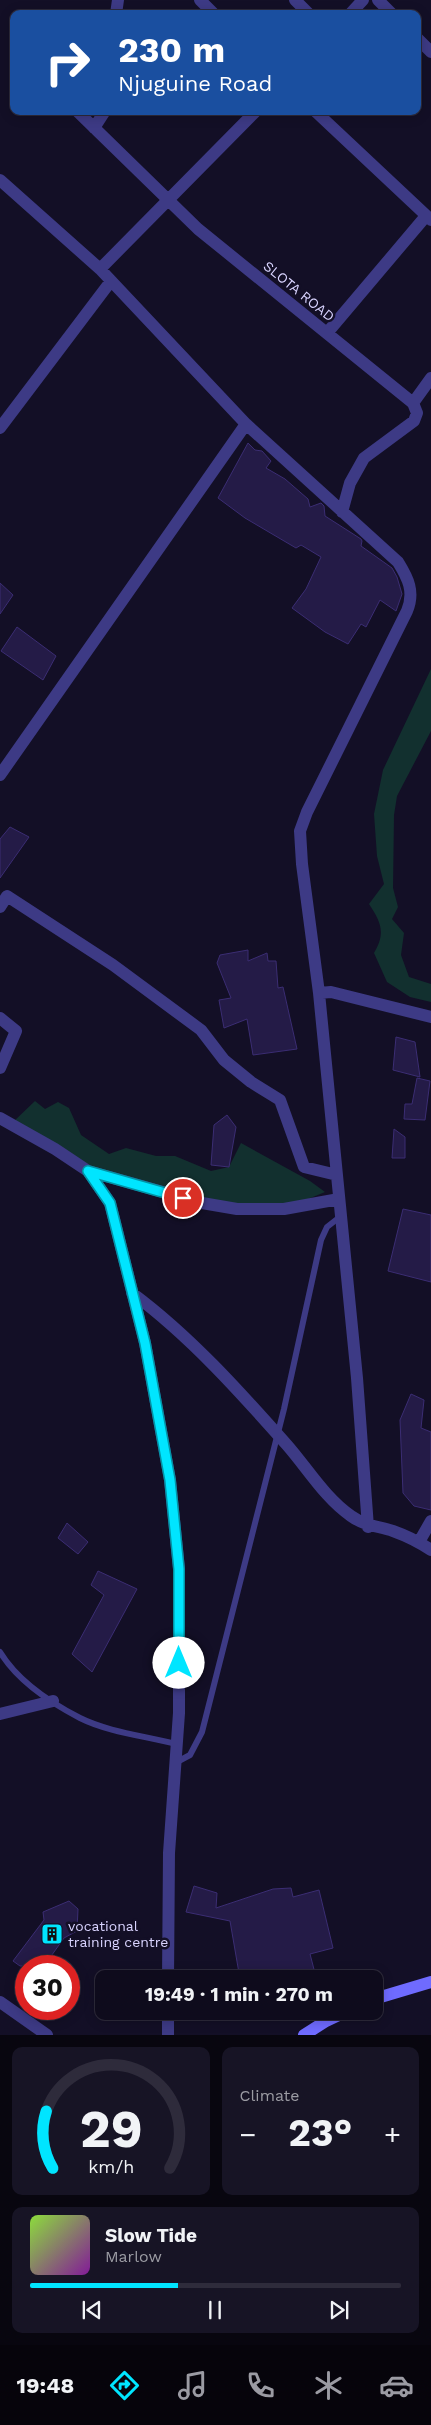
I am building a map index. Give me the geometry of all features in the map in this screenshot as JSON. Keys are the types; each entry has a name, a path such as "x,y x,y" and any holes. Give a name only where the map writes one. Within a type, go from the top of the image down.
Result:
{"main road":[{"path":"383,1996 431,1982"},
{"path":"304,2035 328,2020"}],"street":[{"path":"200,0 210,10"},
{"path":"295,0 305,10"},
{"path":"354,10 364,0"},
{"path":"378,0 388,10"},
{"path":"421,42 431,52"},
{"name":"SLOTA ROAD","path":"81,115 167,201 198,228 414,403"},
{"path":"94,128 102,115"},
{"path":"100,269 252,115"},
{"path":"319,115 428,218 327,333"},
{"path":"0,180 100,269 246,424 398,562 408,578 412,602 307,812 300,832 302,864 319,993 357,1378 368,1527"},
{"path":"0,428 111,281"},
{"path":"342,512 350,483 364,458 414,421 417,413 414,403 431,378"},
{"path":"0,775 246,424"},
{"path":"0,907 7,896 113,965 201,1030 224,1060 251,1082 280,1100 304,1167 337,1175"},
{"path":"319,993 331,992 431,1017"},
{"path":"0,1018 16,1031 0,1068"},
{"path":"0,1118 55,1149 88,1171 202,1203 237,1209 284,1209 339,1199"},
{"path":"88,1171 110,1203 145,1343 170,1480 179,1569 179,1713 169,1853 168,1970"},
{"path":"132,1293 184,1338 277,1434 334,1501 350,1516 368,1527 392,1531 419,1542 431,1550"},
{"path":"419,1542 431,1521"},
{"path":"0,1714 53,1701"},
{"path":"0,2002 48,2035"},
{"path":"168,2020 168,2035"}],"lane":[{"path":"175,1763 190,1754 202,1732 277,1434 321,1240 327,1227 341,1216"},
{"path":"0,1652 7,1663 20,1675 53,1701 80,1718 176,1744"}],"green space":[{"path":"431,669 431,731 397,796 394,815 393,888 398,907 392,919 404,933 401,955 409,977 431,984 431,1002 410,997 387,982 374,953 381,933 377,916 369,904 384,884 377,856 374,814 383,770"},
{"path":"35,1101 45,1109 58,1102 69,1108 81,1135 109,1154 126,1148 156,1156 175,1156 211,1171 229,1167 241,1143 310,1181 325,1192 284,1209 237,1209 88,1171 11,1124"}],"building":[{"path":"248,443 255,450 262,451 271,461 266,468 285,479 308,499 310,507 321,503 324,506 325,516 361,539 361,546 392,568 397,577 402,594 396,611 380,600 366,627 361,624 348,644 325,632 292,608 306,589 321,557 301,545 296,548 245,518 218,498"},
{"path":"0,583 13,595 0,614"},
{"path":"17,627 56,656 43,680 1,651"},
{"path":"10,827 29,837 0,878 0,839"},
{"path":"248,950 248,961 267,953 268,961 276,961 278,988 283,987 297,1049 253,1055 247,1019 224,1028 219,1000 231,998 217,963 220,955"},
{"path":"396,1037 415,1042 420,1077 393,1070"},
{"path":"417,1078 430,1081 425,1120 404,1119 405,1104 412,1104"},
{"path":"227,1115 236,1127 229,1167 211,1165 214,1125"},
{"path":"394,1129 405,1137 405,1158 392,1158"},
{"path":"403,1209 431,1215 431,1282 388,1271"},
{"path":"411,1394 424,1400 421,1428 431,1432 431,1510 414,1506 403,1493 400,1420"},
{"path":"67,1523 88,1542 78,1554 58,1538"},
{"path":"98,1571 137,1589 92,1672 72,1654 104,1595 91,1585"},
{"path":"194,1886 217,1893 216,1908 273,1889 291,1888 293,1897 319,1890 333,1948 310,1954 314,1970 238,1970 230,1921 186,1912"},
{"name":"vocational training centre","path":"69,1901 78,1909 77,1931 64,1938 52,1955 18,1955 44,1920 43,1912"}],"place":[{"name":"vocational training centre","path":"52,1934"}],"route":[{"path":"179,1663 179,1569 170,1480 145,1343 110,1203 88,1171 183,1198"}]}
